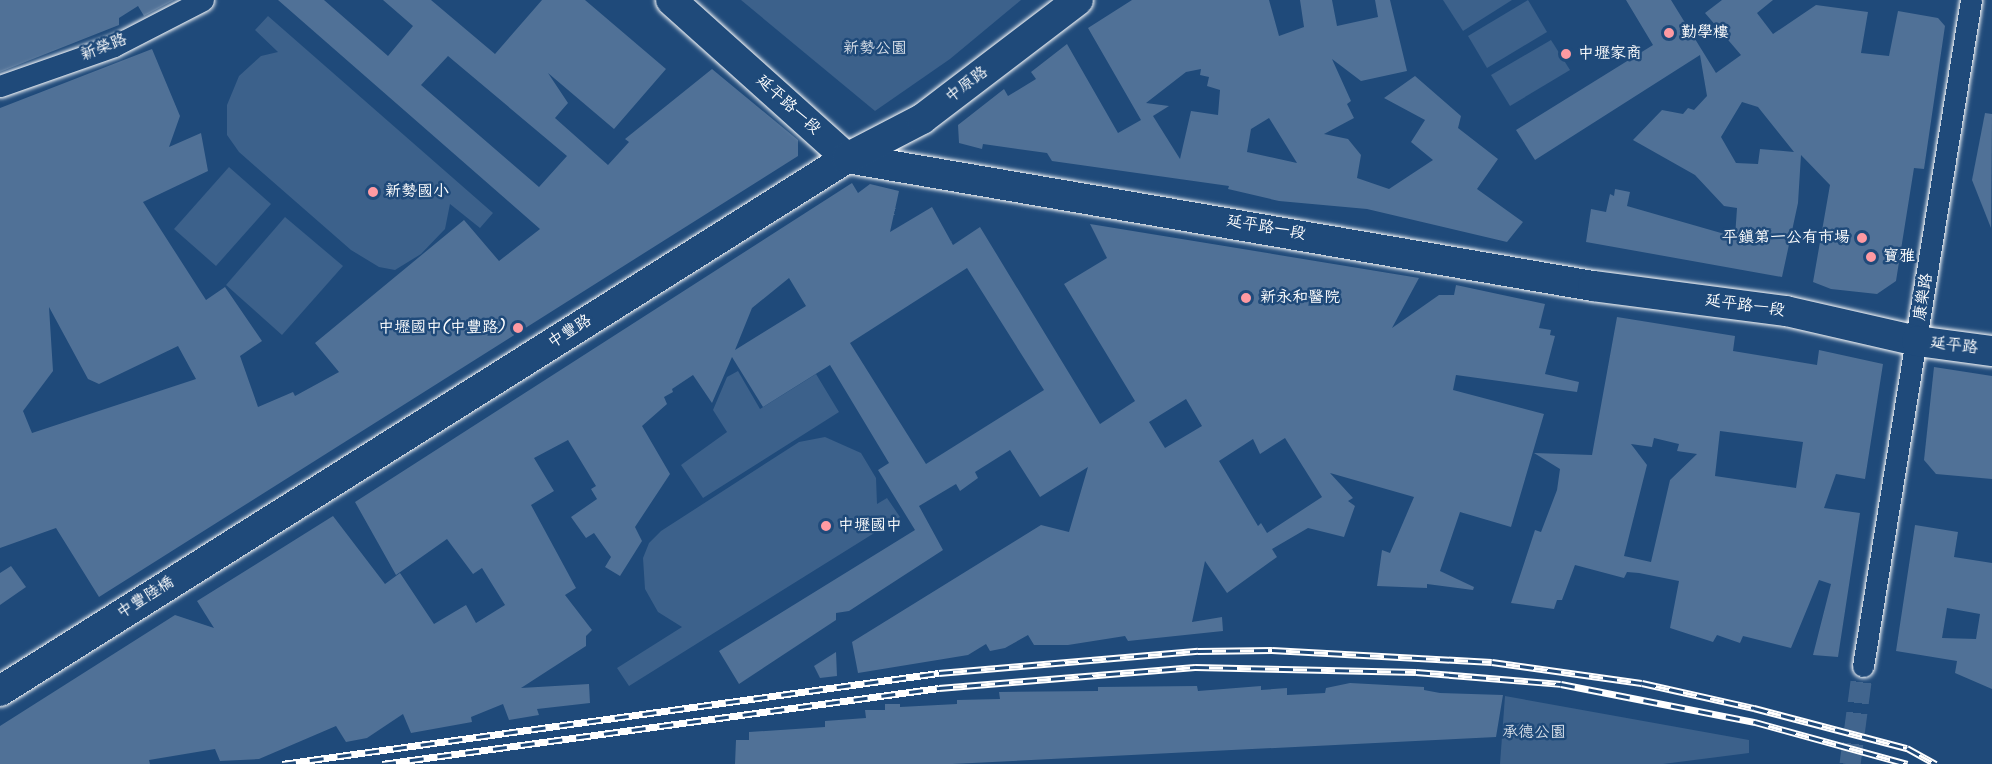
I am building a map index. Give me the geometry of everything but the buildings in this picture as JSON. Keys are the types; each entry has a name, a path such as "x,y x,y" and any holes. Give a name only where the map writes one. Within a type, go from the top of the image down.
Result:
{"main road":[{"name":"延平路一段","path":"671,0 848,158 1593,286 1786,311 1917,341"},
{"name":"中原路","path":"848,158 922,119 1078,0"},
{"name":"中豐路","path":"292,506 848,158"},
{"name":"延平路","path":"1917,341 1992,351"},
{"name":"中豐陸橋","path":"0,691 292,506"}],"street":[{"name":"新榮路","path":"0,86 114,46 203,0"},
{"name":"康樂路","path":"1863,666 1971,0"}],"green space":[{"name":"新勢公園","path":"741,0 1021,0 950,59 875,111"},
{"path":"1443,0 1512,0 1463,31"},
{"path":"1528,0 1547,32 1487,68 1468,36"},
{"path":"268,16 493,213 480,228 450,204 445,229 421,254 395,270 379,267 351,250 239,152 227,135 227,105 239,76 261,56 278,52 255,30"},
{"path":"1551,40 1570,70 1510,106 1491,75"},
{"path":"229,167 271,204 216,266 174,229"},
{"path":"285,217 343,266 282,335 226,285"},
{"path":"738,371 760,409 816,374 839,412 703,498 681,465 727,432 713,410 727,377"},
{"path":"825,437 861,453 876,478 877,504 887,498 900,517 629,686 617,668 682,627 658,612 645,589 643,558 649,543 661,531 799,442"},
{"name":"承德公園","path":"1505,696 1749,740 1749,753 1663,764 1500,764"}],"tunnel":[{"path":"1850,764 1863,666"}],"railway":[{"path":"282,764 939,673 1198,651 1272,650 1492,662 1642,683 1754,708 1907,748 1936,764"},
{"path":"382,764 939,688 1195,667 1416,672 1561,684 1755,722 1907,764"}],"place":[{"name":"勤學樓","path":"1669,33"},
{"name":"中壢家商","path":"1566,54"},
{"name":"新勢國小","path":"373,192"},
{"name":"平鎮第一公有市場","path":"1862,238"},
{"name":"寶雅","path":"1871,257"},
{"name":"新永和醫院","path":"1246,298"},
{"name":"中壢國中(中豐路)","path":"518,328"},
{"name":"中壢國中","path":"826,526"}]}
